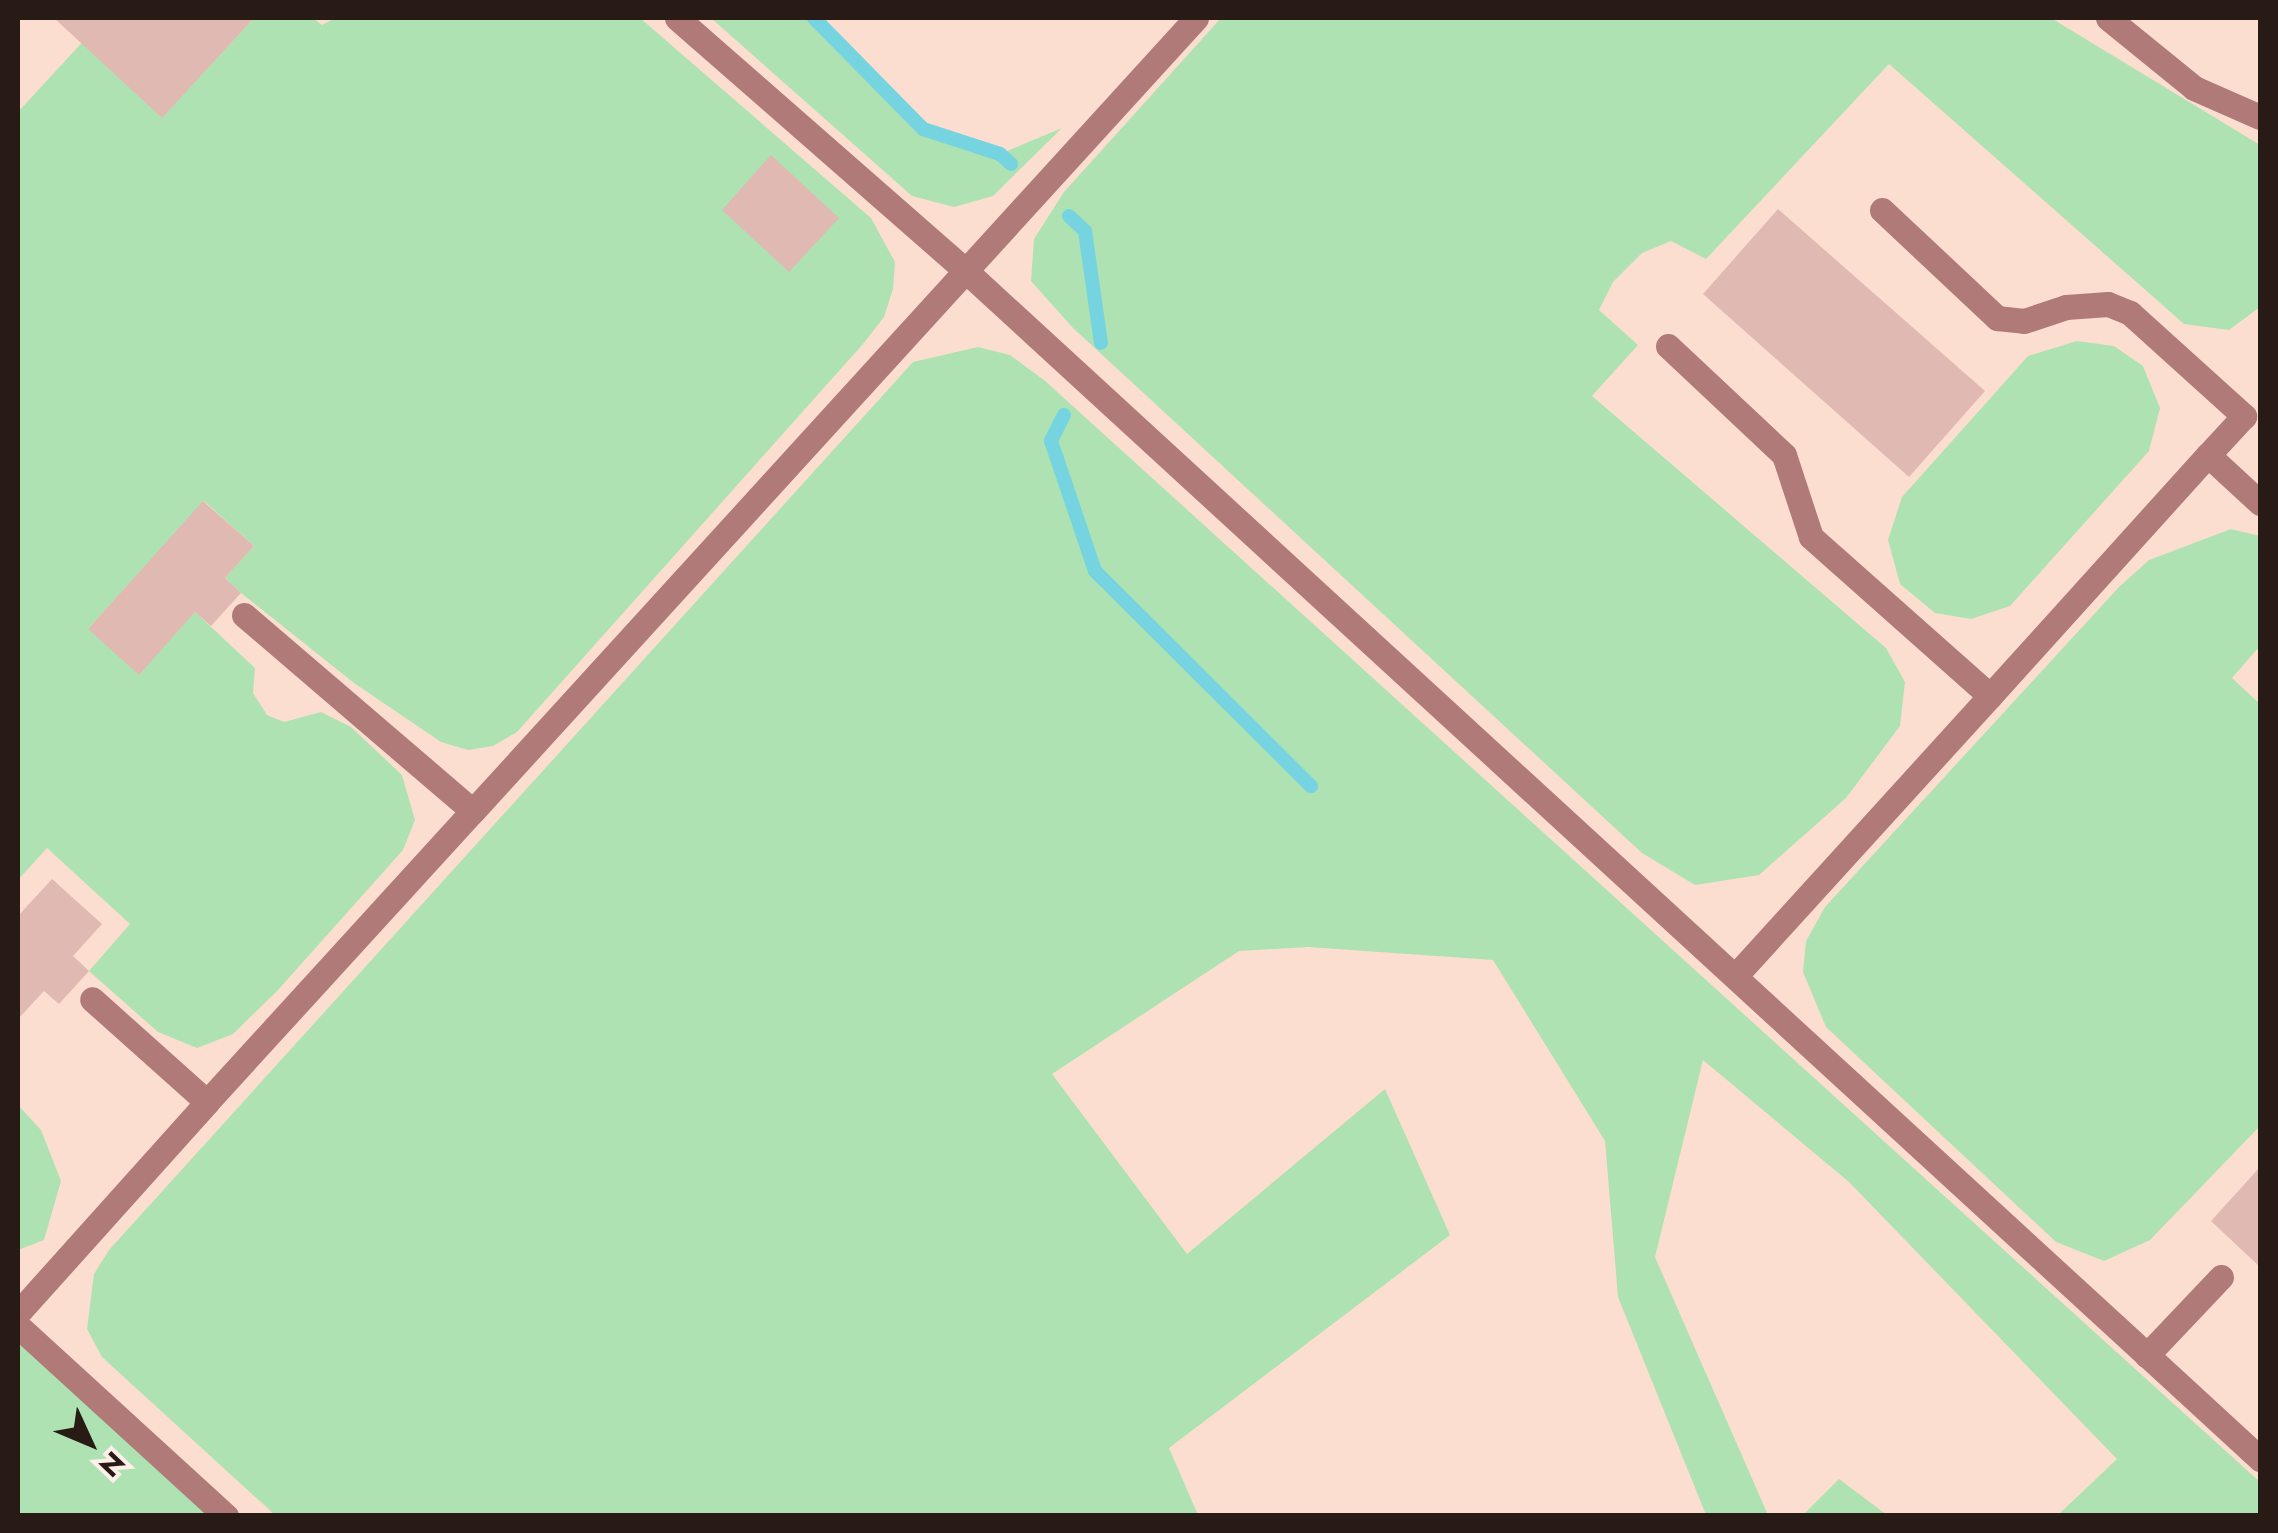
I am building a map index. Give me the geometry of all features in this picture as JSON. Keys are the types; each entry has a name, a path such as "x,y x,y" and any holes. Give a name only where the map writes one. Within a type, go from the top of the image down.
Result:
{"lane":[{"path":"677,18 967,272 1737,974 2260,1459"},
{"path":"18,1313 1196,18"},
{"path":"2108,18 2194,88 2260,117"},
{"path":"1737,974 2252,407 2130,312 2108,304 2066,307 2024,320 1997,318 1882,210"},
{"path":"1668,346 1784,455 1810,537 1990,696"},
{"path":"2208,456 2260,503"},
{"path":"244,615 473,811"},
{"path":"92,999 208,1102"},
{"path":"2147,1355 2221,1277"},
{"path":"18,1326 226,1516"}],"green space":[{"path":"254,18 313,18 322,25 335,18 640,18 871,218 895,262 893,289 884,317 863,344 517,732 493,746 468,750 441,742 354,683 241,593 225,578 254,546 204,501 88,629 195,612 255,668 253,693 267,715 284,722 321,712 351,727 402,775 415,820 403,850 278,990 233,1034 197,1048 158,1032 89,971 130,924 47,848 18,880 18,112 99,24 162,117"},
{"path":"711,18 814,18 923,129 1000,154 1062,128 993,196 954,207 912,196"},
{"path":"1221,18 2051,18 2260,145 2260,307 2229,330 2184,324 1889,64 1706,259 1671,241 1642,253 1613,282 1599,310 1638,345 1592,396 1886,648 1905,682 1900,726 1846,798 1759,875 1695,885 1642,853 1073,328 1031,281 1034,239 1064,192"},
{"path":"2077,341 2114,346 2143,366 2160,408 2149,451 2010,606 1971,619 1935,613 1900,584 1888,540 1902,497 2028,356"},
{"path":"978,347 1010,355 1044,380 2260,1482 2260,1515 2058,1515 2117,1459 1849,1182 1703,1060 1655,1257 1768,1515 1706,1515 1618,1297 1605,1141 1493,960 1308,947 1239,951 1052,1074 1187,1254 1385,1089 1450,1235 1169,1448 1198,1515 275,1515 102,1357 87,1329 94,1274 109,1250 913,362"},
{"path":"2231,529 2260,536 2260,646 2232,678 2260,704 2260,1126 2150,1240 2104,1261 2056,1242 1826,1027 1803,972 1806,941 1825,907 2119,587 2149,560"},
{"path":"18,1105 41,1130 61,1181 44,1240 18,1250"},
{"path":"18,1326 226,1515 18,1515"},
{"path":"1839,1479 1887,1515 1803,1515"}],"building":[{"path":"54,18 254,18 162,118"},
{"path":"771,155 839,218 789,272 722,210"},
{"path":"1778,209 1985,391 1909,477 1703,294"},
{"path":"203,501 254,546 225,578 241,593 211,626 195,612 139,675 88,629"},
{"path":"52,879 102,924 73,956 89,971 59,1004 44,991 18,1019 18,916"},
{"path":"2260,1167 2260,1267 2211,1221"}],"waterway":[{"path":"814,18 923,129 1000,154 1011,164"},
{"path":"1069,216 1085,231 1101,343"},
{"path":"1064,415 1051,441 1095,571 1311,786"}]}
